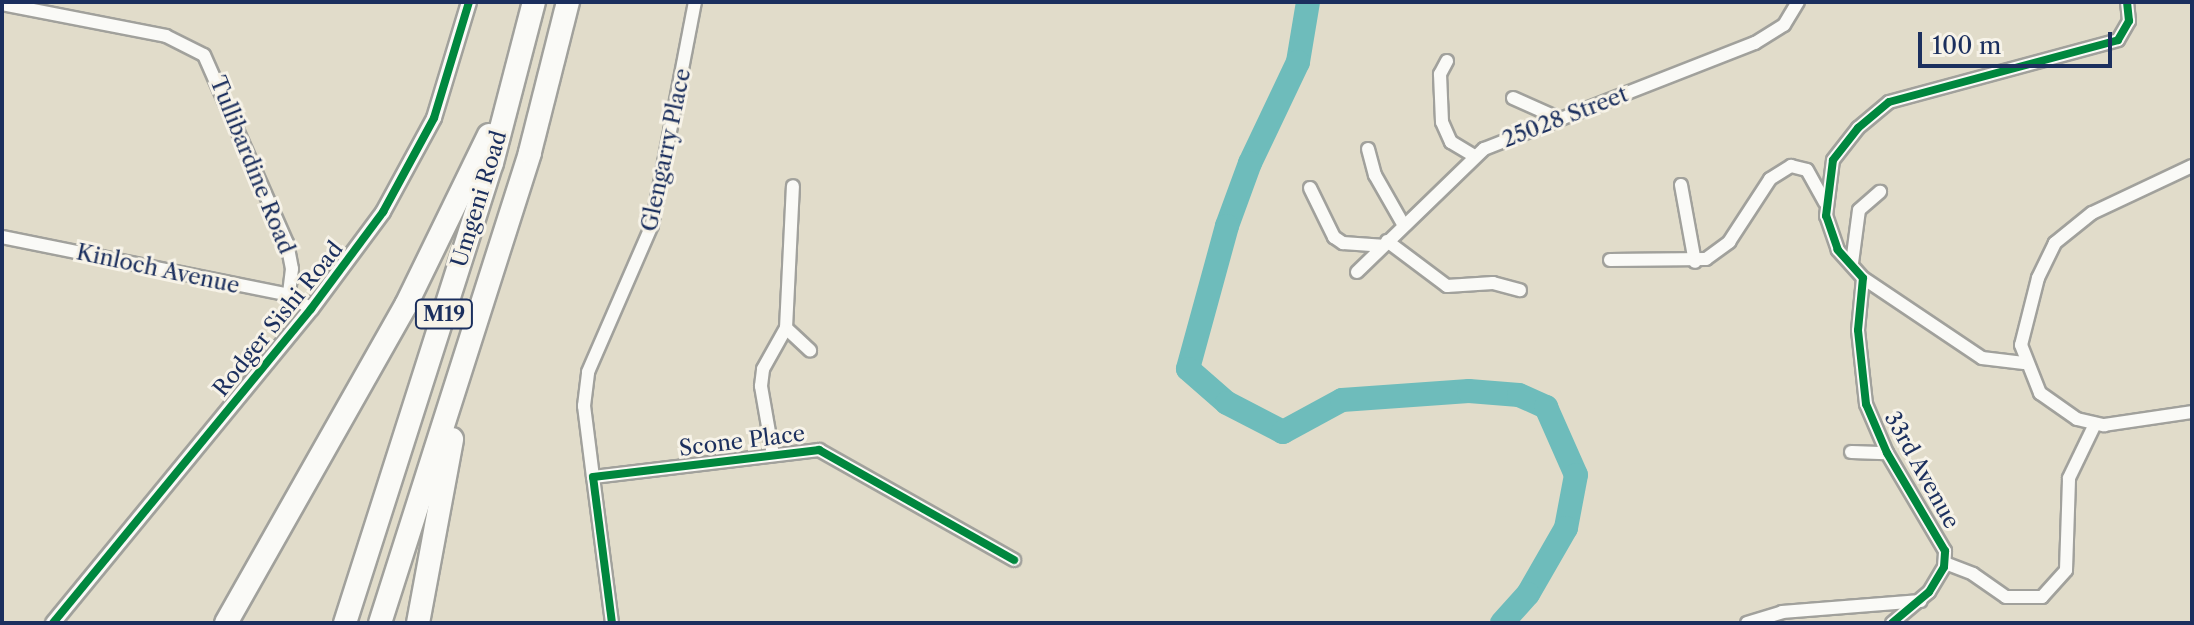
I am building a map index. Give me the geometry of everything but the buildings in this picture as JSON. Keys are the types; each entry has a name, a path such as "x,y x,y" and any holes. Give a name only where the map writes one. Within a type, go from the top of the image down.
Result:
{"highway":[{"name":"Umgeni Road","path":"345,623 516,78 534,2"},
{"name":"Umgeni Road","path":"380,623 502,240 568,2"},
{"path":"226,623 406,305 516,78"},
{"path":"418,623 456,418 502,240"}],"street":[{"name":"Rodger Sishi Road","path":"53,623 311,309 383,212 413,162 438,106 469,2"},
{"name":"Glengarry Place","path":"593,477 584,406 588,372 652,225 695,2"},
{"name":"25028 Street","path":"1357,272 1474,156 1755,43 1784,25 1798,2"},
{"path":"1825,202 1833,160 1858,128 1889,102 2118,40 2129,21 2127,2"},
{"name":"Tullibardine Road","path":"2,4 166,36 204,55 287,243 292,269 289,295"},
{"path":"1447,61 1440,74 1442,122 1451,142 1474,156"},
{"path":"1513,98 1560,119"},
{"path":"1368,149 1375,175 1403,224"},
{"path":"1610,260 1695,262 1721,250 1781,171 1791,166 1807,170 1825,202 1832,235 1863,278 1982,358 2024,363"},
{"path":"2192,166 2092,213 2055,243 2025,326 2024,363 2052,405 2095,424 2139,422 2192,412"},
{"path":"1681,185 1695,262"},
{"path":"773,455 762,375 786,328 793,186"},
{"path":"1310,188 1334,237 1343,243 1385,244 1447,286 1493,283 1520,290"},
{"path":"1852,263 1859,210 1880,192"},
{"name":"Kinloch Avenue","path":"2,237 289,295 311,309"},
{"name":"33rd Avenue","path":"1863,278 1858,305 1862,388 1887,453 1943,544 1945,563 1921,601 1892,623"},
{"path":"786,328 810,350"},
{"path":"1945,563 1973,574 2006,597 2042,597 2066,570 2069,478 2095,424"},
{"name":"Scone Place","path":"593,477 773,455 826,452 1014,560"},
{"path":"1851,452 1887,453"},
{"path":"593,477 612,623"},
{"path":"1747,623 1782,612 1921,601"}],"waterway":[{"path":"1308,2 1298,62 1250,163 1227,226 1188,369 1227,403 1283,432 1342,400 1469,391 1519,395 1546,407 1576,475 1566,528 1528,594 1502,623"}],"cycle path":[{"path":"53,623 311,309 383,212 434,118 469,2"},
{"path":"1892,623 1929,592 1944,567 1945,551 1887,453 1866,404 1858,330 1863,278 1838,250 1826,216 1833,160 1858,128 1889,102 2118,40 2129,21 2127,2"},
{"path":"612,623 593,477 819,450 1014,560"}]}
